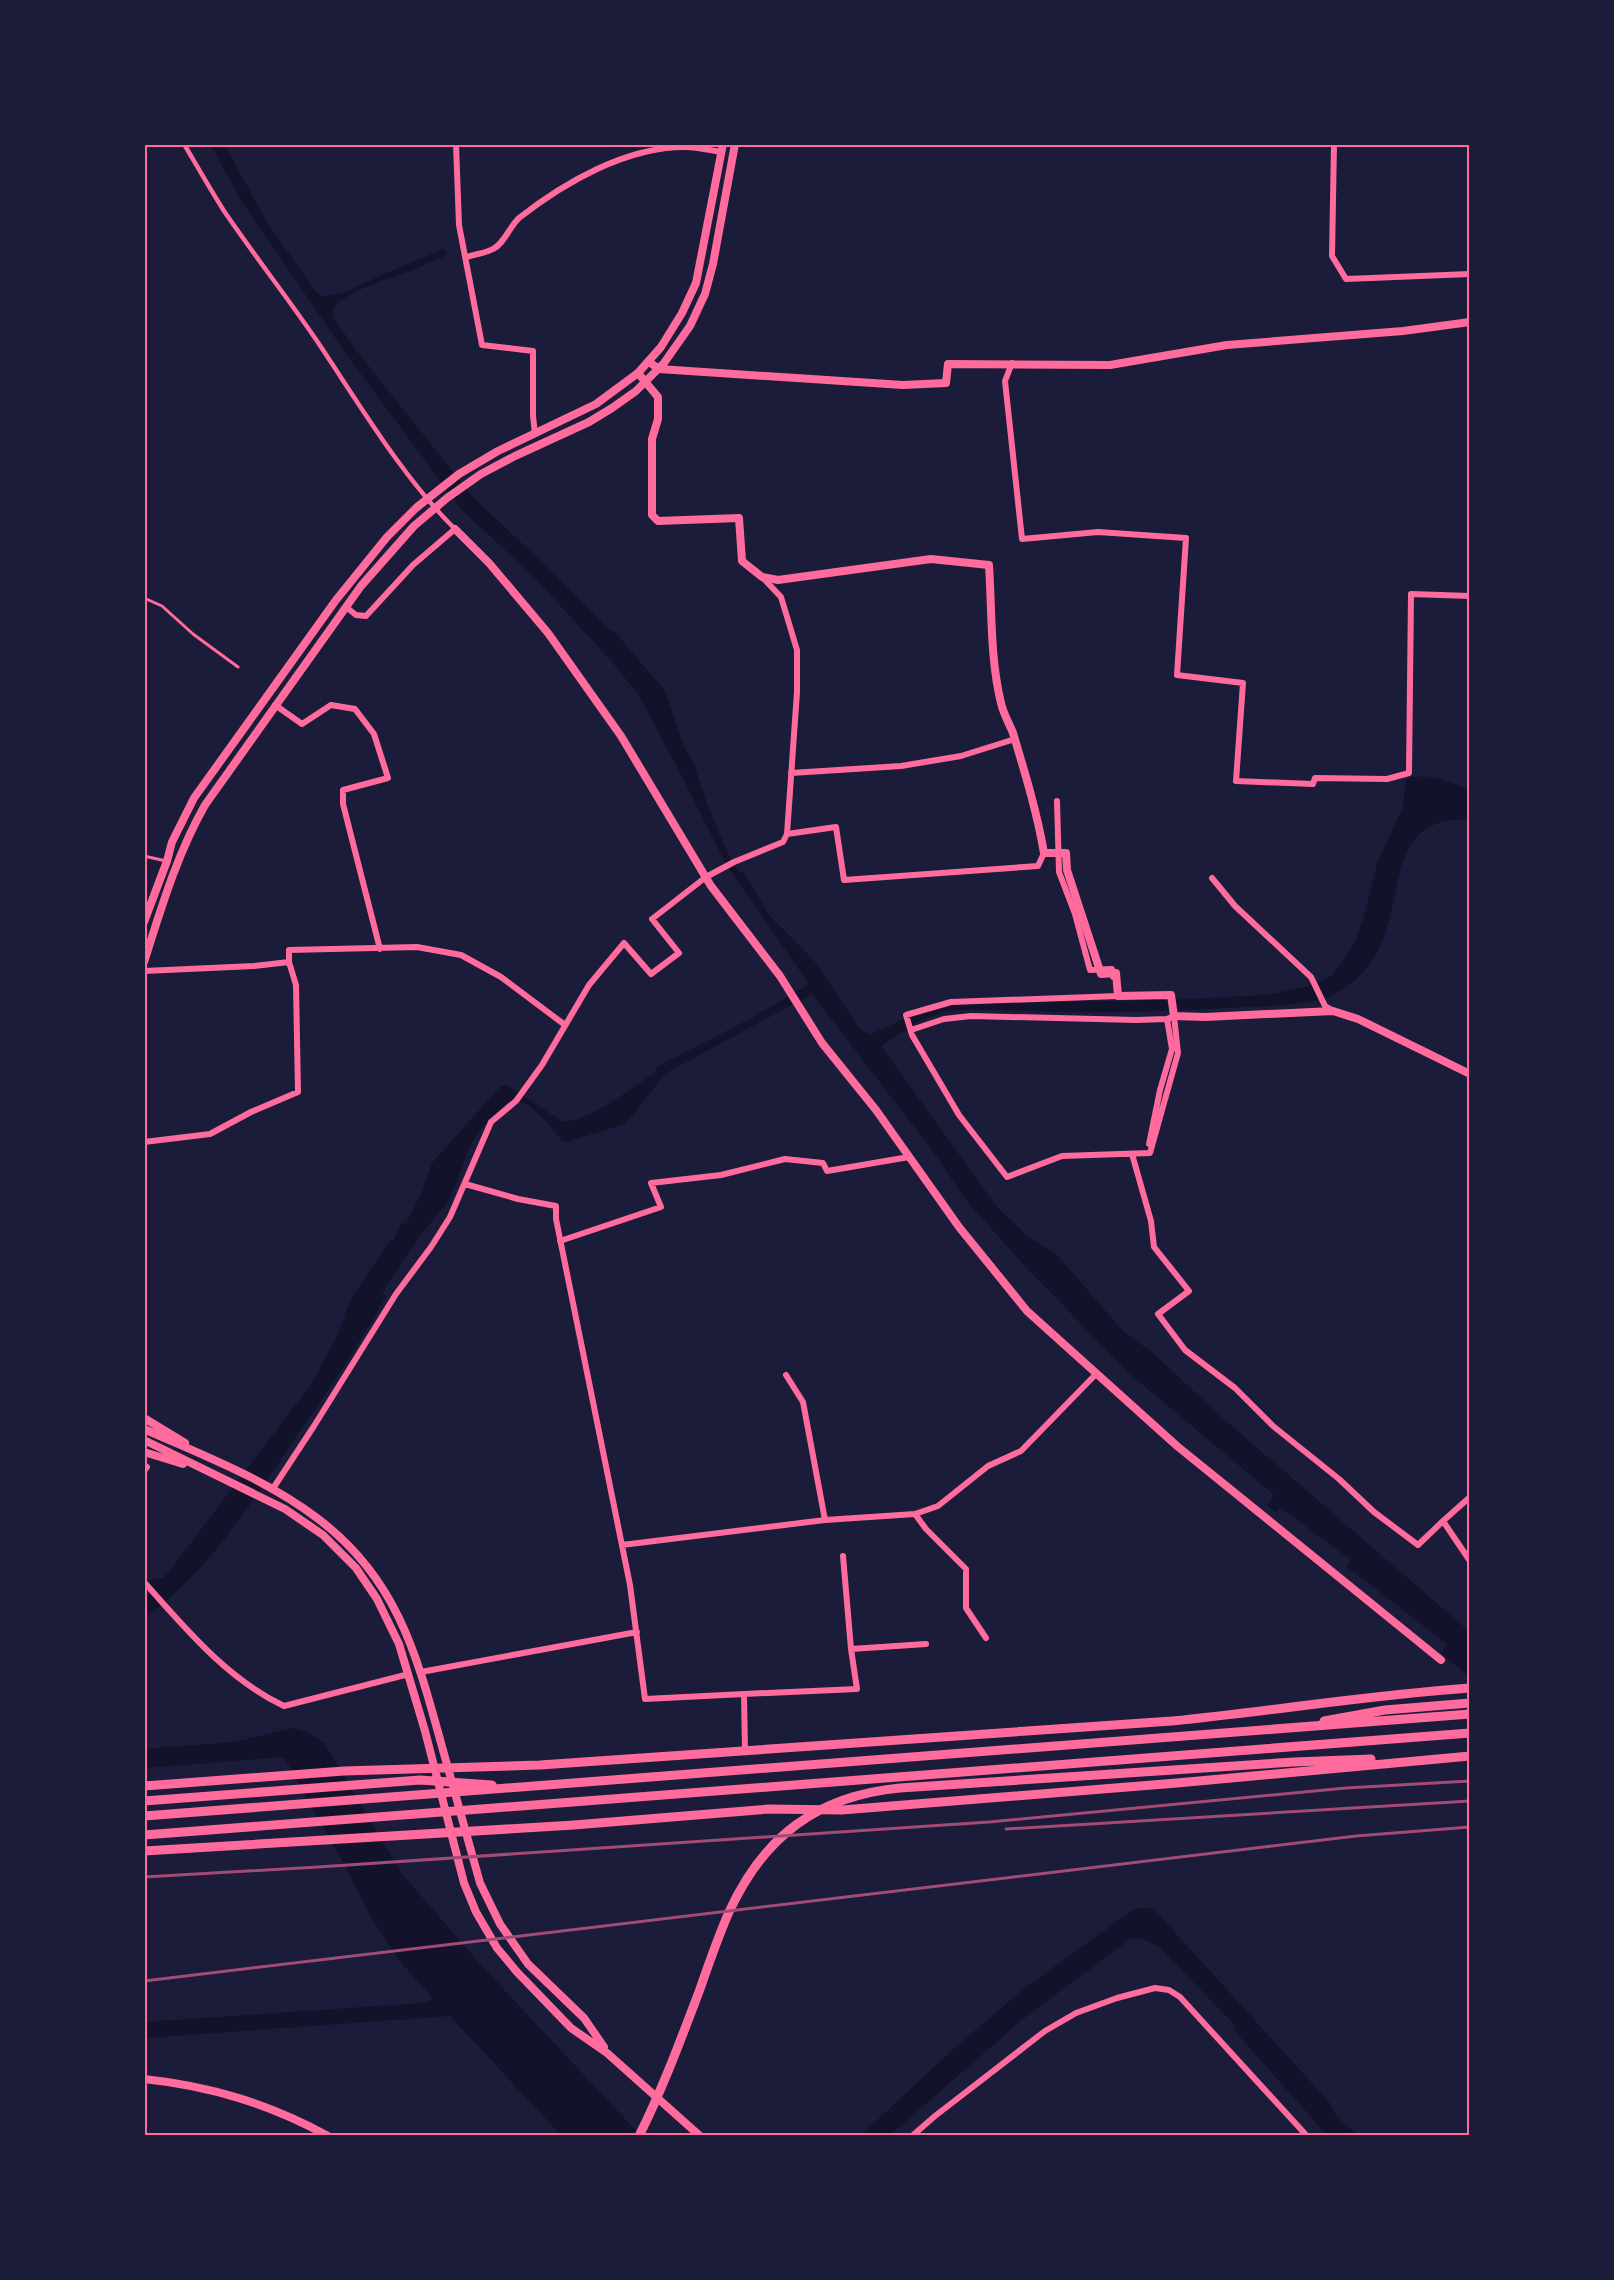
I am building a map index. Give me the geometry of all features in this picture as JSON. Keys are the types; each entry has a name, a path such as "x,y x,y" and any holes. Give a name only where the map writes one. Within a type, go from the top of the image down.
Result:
{"main road":[{"path":"144,962 177,864 189,834 205,805 376,568 414,526 447,498 482,474 515,456 594,420 622,401 659,369 682,338 705,294 713,264 735,144"},
{"path":"144,922 172,842 194,798 366,560 396,527 440,489 475,464 597,404 638,373 672,332 693,290 701,261 722,148"},
{"path":"144,1418 216,1462"},
{"path":"144,1429 269,1488 318,1518 367,1565 396,1609 421,1672 480,1883 491,1909 528,1964 584,2018 607,2053"},
{"path":"144,1440 285,1509 313,1527 356,1568 384,1611 399,1644 464,1883 476,1912 497,1948 571,2028 607,2053 700,2136"},
{"path":"144,1452 210,1472"},
{"path":"144,1786 282,1775 568,1763 1172,1721 1470,1688"},
{"path":"1271,1731 1385,1710 1470,1703"},
{"path":"144,1816 1470,1714"},
{"path":"144,1835 1470,1733"},
{"path":"1422,1737 1470,1739"},
{"path":"144,1851 291,1840 574,1825 769,1809 850,1809 1176,1783 1470,1756"},
{"path":"639,2136 665,2080 724,1923 736,1899 760,1862 777,1842 798,1822 816,1811 848,1797 878,1790 1294,1762 1443,1758"},
{"path":"144,1800 420,1780 525,1787"}],"street":[{"path":"184,144 223,209 369,417 441,515 489,562 548,633 621,736 706,877 791,993 822,1043 876,1110 959,1227 1027,1311 1177,1446 1441,1660"},
{"path":"456,144 459,225 467,256 482,345 533,351 535,434"},
{"path":"1334,144 1332,256 1346,279 1470,274"},
{"path":"467,256 495,249 517,220 559,191 603,166 650,151 687,147 722,148"},
{"path":"649,362 659,369 903,385 946,383 948,364 1110,365 1227,345 1403,331 1470,322"},
{"path":"1012,363 1005,381 1022,539 1098,532 1186,538 1177,675 1243,683 1236,781 1313,784 1315,777 1387,779 1409,773 1411,594 1470,596"},
{"path":"269,1488 314,1426 396,1294 438,1237 450,1217 491,1122 522,1093 542,1065 589,985 624,943 651,974 678,953 652,919 706,877 734,862 783,842 787,834 797,692 797,650 781,597 762,577 742,561 739,518 658,521 652,515 652,439 658,419 658,397 638,373"},
{"path":"346,607 356,615 366,616 413,565 455,529"},
{"path":"762,577 778,580 931,559 989,565 995,667 1001,705 1008,717 1029,785 1044,854 1038,866 844,880 836,827 787,834"},
{"path":"275,705 302,724 331,705 355,709 374,734 388,778 343,790 343,804 380,949"},
{"path":"791,773 911,764 961,756 1015,739"},
{"path":"1057,801 1059,872 1076,914 1090,970 1112,969 1116,994"},
{"path":"1044,854 1066,853 1067,870 1101,974 1116,973 1116,994"},
{"path":"1212,878 1235,906 1311,977 1324,1006 1358,1019 1470,1074"},
{"path":"144,1142 210,1134 251,1112 298,1092 296,985 289,962 289,950 417,947 461,955 501,977 565,1025"},
{"path":"144,971 222,968 289,962"},
{"path":"1149,1148 1152,1122 1172,1049 1172,1016 1173,998 1172,995 1116,994 951,1002 936,1005 906,1017 910,1029 959,1115 1007,1177 1062,1156 1150,1153 1178,1053 1172,1016"},
{"path":"910,1029 944,1019 970,1016 1205,1017 1333,1011"},
{"path":"1132,1154 1151,1221 1154,1247 1189,1290 1158,1314 1185,1350 1235,1388 1273,1426 1339,1479 1374,1512 1418,1545 1470,1497"},
{"path":"560,1241 661,1207 651,1183 722,1175 785,1159 823,1163 826,1171 909,1157"},
{"path":"465,1184 518,1199 556,1206 560,1241 622,1545 637,1632 645,1698 856,1689 843,1556"},
{"path":"622,1545 825,1520 915,1514 938,1506 988,1466 1021,1451 1096,1374"},
{"path":"786,1375 802,1402 825,1520"},
{"path":"144,1465 147,1467 144,1471"},
{"path":"915,1514 926,1529 966,1569 966,1608 986,1638"},
{"path":"1443,1521 1470,1561"},
{"path":"144,1582 217,1661 262,1696 284,1706 409,1674"},
{"path":"421,1672 637,1632"},
{"path":"851,1649 926,1644"},
{"path":"744,1694 745,1751"},
{"path":"912,2136 1061,2021 1091,2007 1155,1988 1169,1990 1185,2002 1307,2136"},
{"path":"144,2079 168,2081 246,2099 292,2116 328,2136"}],"lane":[{"path":"144,598 162,606 192,634 238,667"},
{"path":"144,856 177,864"}],"shaded area":[{"path":"210,144 224,144 268,224 316,292 322,297 346,292 444,249 447,255 350,295 333,308 333,317 355,349 473,497 608,629 615,632 665,691 684,747 693,761 706,801 728,854 738,871 744,873 769,915 816,963 860,1029 869,1035 915,1014 951,1004 1170,1000 1268,995 1309,986 1332,975 1355,942 1378,860 1402,810 1406,779 1431,777 1470,790 1470,819 1445,821 1427,828 1414,840 1400,872 1392,911 1379,949 1355,980 1330,996 1292,1004 1173,1011 946,1011 917,1022 881,1046 997,1207 1027,1236 1056,1254 1123,1331 1153,1353 1219,1415 1470,1632 1470,1677 1441,1653 1447,1644 1346,1566 1351,1560 1280,1507 1276,1512 1267,1506 1274,1495 1130,1374 1023,1264 966,1200 932,1150 812,994 666,1073 625,1124 566,1142 561,1140 548,1123 527,1104 514,1100 506,1103 471,1144 450,1199 419,1237 382,1293 386,1296 364,1335 257,1494 207,1560 188,1581 144,1619 144,1581 163,1578 168,1573 312,1383 337,1336 350,1301 390,1240 393,1241 402,1223 406,1224 422,1192 432,1163 500,1087 507,1085 560,1120 569,1121 581,1118 595,1112 657,1071 656,1067 752,1018 809,984 726,864 638,694 537,580 461,509 347,355 242,202"},
{"path":"292,1728 307,1732 325,1744 402,1874 481,1965 641,2136 562,2136 450,2016 144,2038 144,2022 424,2003 433,1998 403,1965 374,1922 284,1757 144,1768 144,1749 235,1742"},
{"path":"1139,1908 1152,1909 1159,1915 1329,2102 1336,2116 1358,2136 1328,2136 1233,2029 1236,2026 1161,1949 1147,1941 1130,1939 1023,2019 889,2136 860,2136 958,2045 1024,1989 1131,1911"}],"railway":[{"path":"144,1877 989,1822 1346,1788 1470,1781"},
{"path":"1006,1829 1470,1801"},
{"path":"144,1981 1356,1836 1470,1827"}]}
